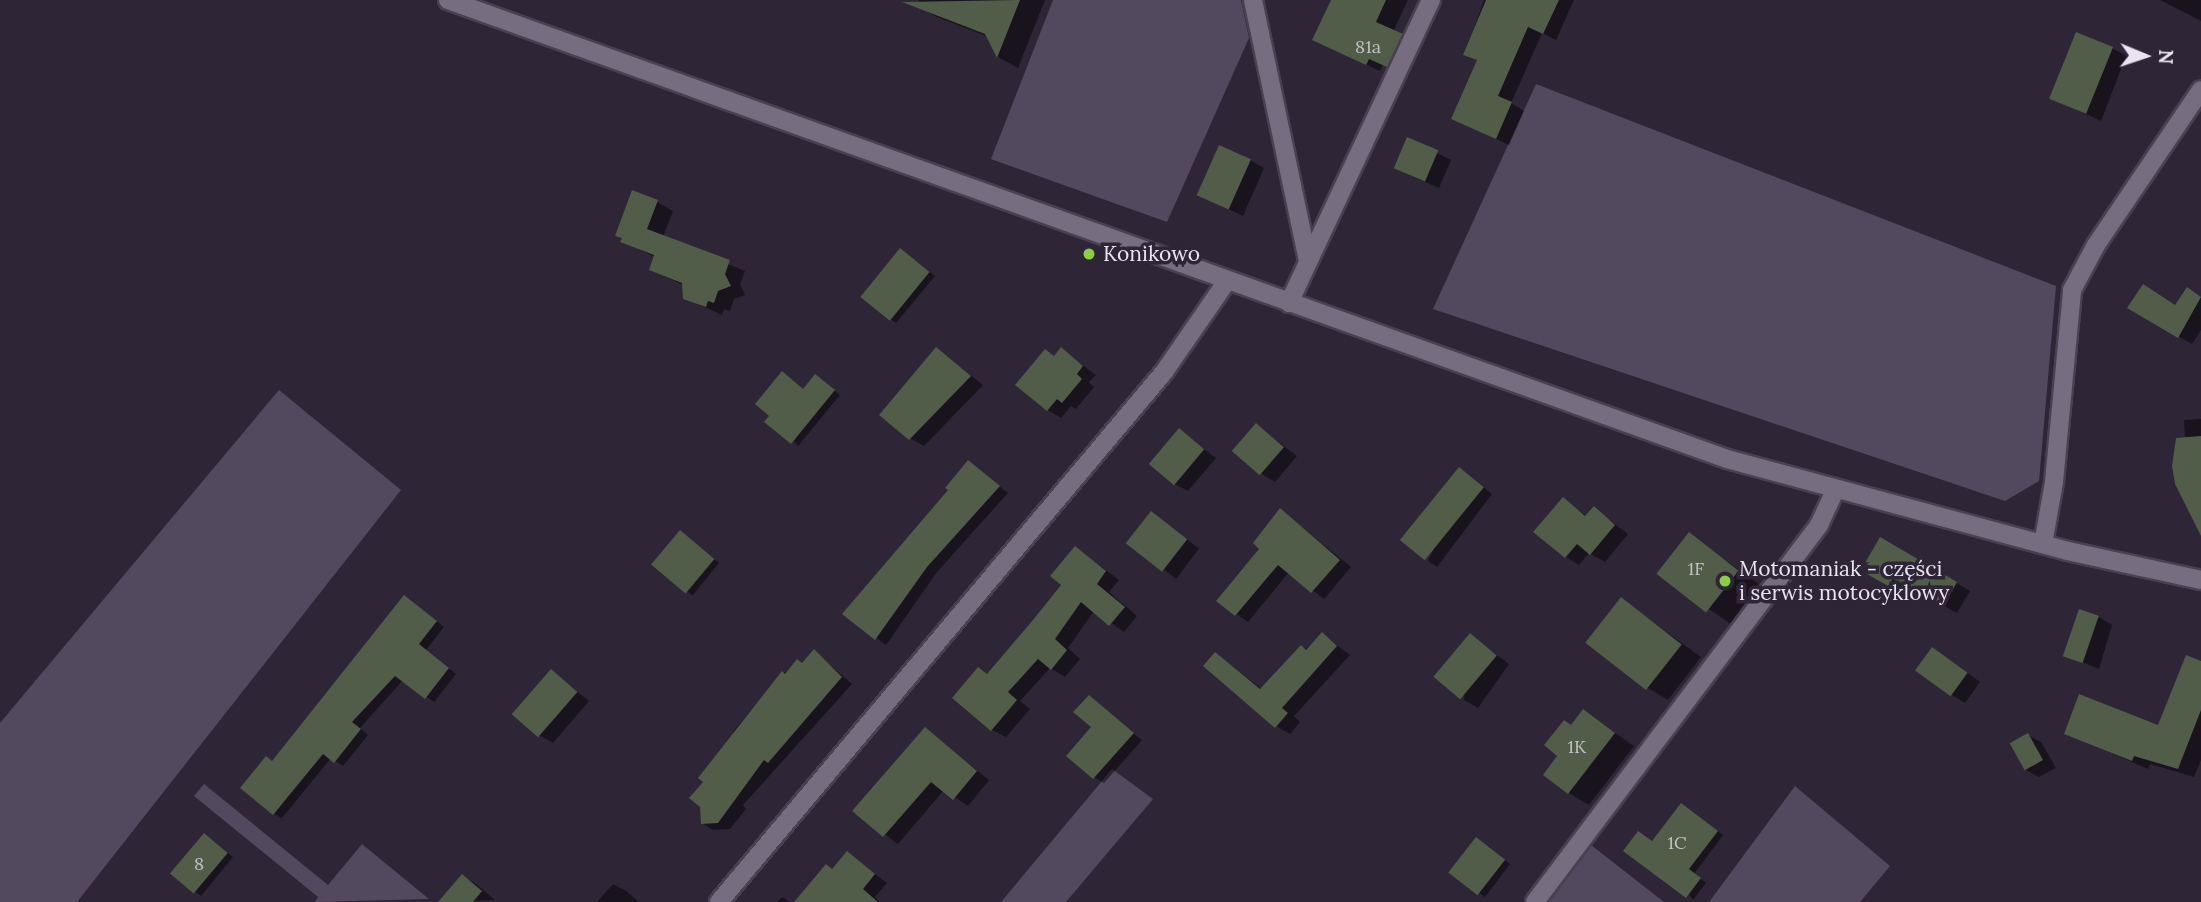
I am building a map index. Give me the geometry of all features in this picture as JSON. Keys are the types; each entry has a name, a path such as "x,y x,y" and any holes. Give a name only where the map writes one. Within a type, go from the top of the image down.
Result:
{"street":[{"path":"448,0 1679,443 1835,491 2043,544 2201,580"},
{"path":"1253,0 1308,261"},
{"path":"1289,303 1431,0"},
{"path":"2043,544 2054,482 2072,290 2096,245 2201,90"},
{"path":"719,902 1164,372 1227,281"},
{"path":"1535,902 1819,525 1835,491"}],"shaded area":[{"path":"1053,0 1241,0 1249,38 1167,222 991,159"},
{"path":"1536,84 2056,286 2039,481 2005,501 1433,309"},
{"path":"279,390 401,490 77,902 0,902 0,723"},
{"path":"1112,769 1153,799 1066,902 1001,902"},
{"path":"204,784 328,885 362,844 429,899 315,902 318,897 194,796"},
{"path":"1795,786 1890,866 1860,902 1709,902"},
{"path":"1591,845 1664,902 1546,902"}],"building":[{"path":"1020,0 997,58 985,34 902,2"},
{"path":"1331,0 1386,0 1376,22 1403,34 1387,67 1369,59 1366,65 1312,40"},
{"path":"1486,0 1559,0 1543,34 1528,27 1498,96 1512,102 1496,139 1451,119 1477,60 1463,55"},
{"path":"2076,32 2113,47 2086,114 2049,99"},
{"path":"1407,137 1438,150 1425,182 1394,168"},
{"path":"1219,145 1251,159 1229,209 1197,195"},
{"path":"632,190 658,200 647,229 730,260 725,274 731,286 718,291 714,303 708,301 706,307 683,299 682,283 649,270 654,255 620,242 622,238 615,236"},
{"path":"900,248 930,272 890,321 860,297"},
{"path":"2143,284 2175,305 2187,287 2201,297 2178,338 2127,308"},
{"path":"936,347 971,376 909,440 879,415"},
{"path":"1061,347 1083,366 1077,374 1082,379 1062,403 1057,399 1047,411 1015,385 1045,349 1054,356"},
{"path":"782,371 803,389 815,374 835,390 791,444 764,422 769,416 755,404"},
{"path":"1256,423 1284,447 1260,475 1232,451"},
{"path":"1179,428 1204,449 1174,485 1149,464"},
{"path":"2201,436 2201,536 2175,484 2172,466 2176,438"},
{"path":"968,460 1000,486 927,567 875,640 842,614 948,490 945,488"},
{"path":"1459,467 1484,487 1425,560 1400,540"},
{"path":"1563,497 1585,516 1594,506 1615,525 1590,555 1577,544 1565,558 1533,532"},
{"path":"1280,508 1340,560 1311,593 1278,565 1235,616 1216,601 1259,549 1253,543"},
{"path":"1151,511 1187,539 1162,572 1126,543"},
{"path":"680,530 714,559 686,593 651,564"},
{"path":"1689,532 1739,571 1706,613 1656,574"},
{"path":"1880,537 1957,582 1943,607 1893,579 1888,586 1867,574 1871,567 1865,563"},
{"path":"1075,546 1106,571 1097,584 1125,607 1109,626 1081,602 1055,639 1067,650 1051,670 1038,659 1008,692 1017,700 991,731 952,698 978,667 987,674 1033,620 1061,585 1050,576"},
{"path":"404,595 437,621 419,644 449,668 425,699 395,676 352,722 361,729 334,763 323,754 273,815 240,788 266,756 272,761"},
{"path":"1621,597 1682,644 1646,690 1585,643"},
{"path":"2079,609 2099,616 2083,663 2063,656"},
{"path":"1322,632 1337,646 1282,708 1288,713 1275,728 1203,666 1215,652 1260,689 1301,645 1306,650"},
{"path":"1470,633 1497,655 1460,699 1433,677"},
{"path":"1932,647 1968,673 1951,696 1915,670"},
{"path":"814,649 842,677 768,763 764,760 718,823 701,824 700,807 689,798 703,782 698,778 782,671 785,674 797,659 802,663"},
{"path":"2186,655 2201,661 2201,710 2178,769 2134,756 2132,761 2064,734 2079,694 2158,725"},
{"path":"551,669 577,692 538,737 512,714"},
{"path":"1089,695 1134,733 1093,779 1066,756 1091,727 1073,712"},
{"path":"1583,709 1615,733 1568,794 1543,775 1557,756 1544,745 1564,720 1571,725"},
{"path":"925,727 977,771 953,800 931,782 883,837 852,811"},
{"path":"2028,733 2043,760 2025,770 2010,743"},
{"path":"1681,803 1718,831 1689,869 1701,878 1686,898 1623,851 1638,831 1652,841"},
{"path":"204,833 228,853 194,894 170,874"},
{"path":"1476,837 1505,860 1477,895 1448,872"},
{"path":"847,851 875,874 863,889 878,902 794,902 826,864 832,869"},
{"path":"462,874 482,891 473,902 438,902"}],"place":[{"name":"Konikowo","path":"1089,254"},
{"name":"Motomaniak - części i serwis motocyklowy","path":"1725,581"}]}
